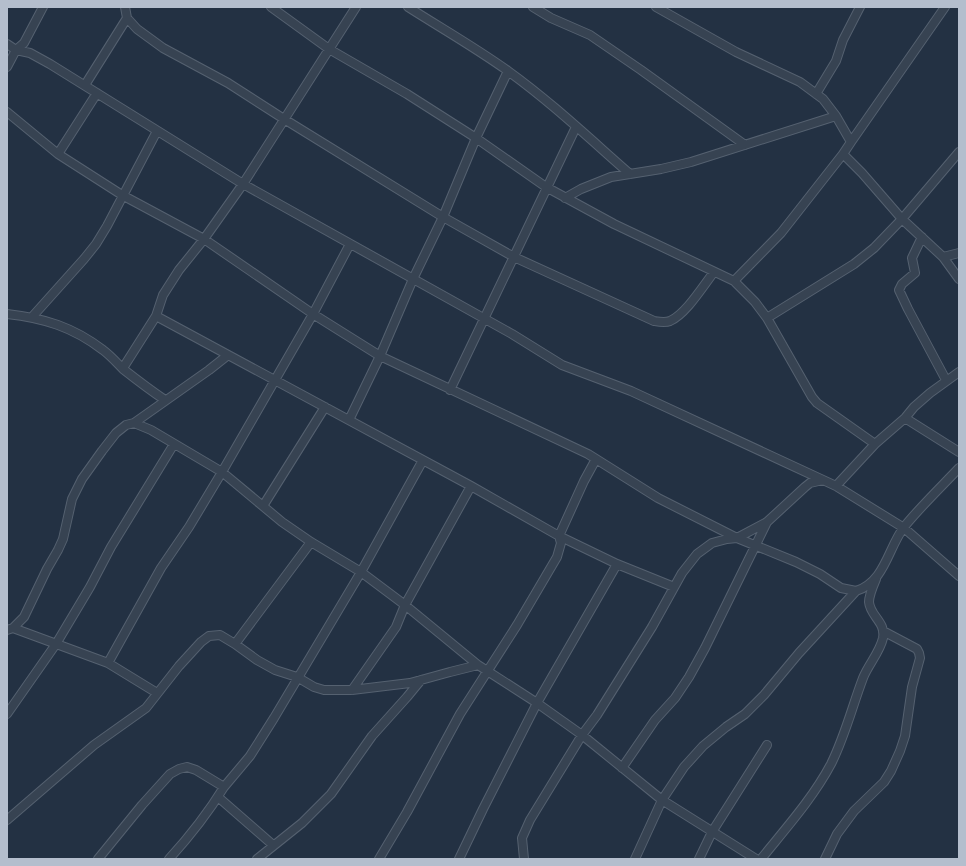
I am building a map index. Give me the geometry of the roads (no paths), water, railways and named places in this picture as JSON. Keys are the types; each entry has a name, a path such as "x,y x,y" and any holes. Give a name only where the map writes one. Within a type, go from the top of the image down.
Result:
{"street":[{"path":"7,67 16,50 24,43 43,7"},
{"path":"125,7 127,18 137,29 163,48 228,83 284,120 444,216 514,257 654,321 670,321 680,314 714,272"},
{"path":"271,7 328,49 406,94 476,138 546,187 614,224 734,282 755,302 767,318 812,397 817,403 875,444"},
{"path":"123,368 156,316 163,295 179,270 204,239 243,184 356,7"},
{"path":"408,7 451,33 508,71 543,97 630,174"},
{"path":"533,7 551,18 590,35 745,145"},
{"path":"656,7 736,52 800,82 823,99 836,116 851,142"},
{"path":"816,94 836,61 843,40 860,7"},
{"path":"734,282 781,233 843,154 945,7"},
{"path":"85,85 127,18"},
{"path":"7,44 16,50 37,56 243,184 512,334 562,365 630,391 836,486 904,528 959,576"},
{"path":"349,420 444,216 476,138 508,71"},
{"path":"58,154 97,93"},
{"path":"7,112 58,154 122,195 204,239 313,314 380,356 588,454 658,498 737,538 796,562 820,574 841,588 856,591 863,589 876,579"},
{"path":"565,198 596,182 691,162 836,116"},
{"path":"450,390 576,127"},
{"path":"32,317 96,244 107,226 157,130"},
{"path":"767,318 854,264 874,248 902,219 959,152"},
{"path":"843,154 902,219 943,256 959,279"},
{"path":"922,238 912,258 915,272 902,284 899,290 946,380"},
{"path":"108,663 161,568 189,527 222,472 313,314 350,244"},
{"path":"943,256 959,253"},
{"path":"7,314 32,317 63,326 85,338 104,351 146,387 165,400"},
{"path":"156,316 471,486 559,536 618,564 674,587"},
{"path":"10,629 24,617 47,569 58,550 63,539 72,498 82,479 116,433 209,370 228,355"},
{"path":"836,486 875,444 905,418 914,407 946,380 959,372"},
{"path":"263,506 325,407"},
{"path":"905,418 959,452"},
{"path":"134,422 151,430 222,472 282,522 311,542 361,572 405,605 478,665 537,703 582,735 662,800 756,859"},
{"path":"7,714 56,644 174,444"},
{"path":"379,859 407,812 460,714 488,672 557,557 561,543 559,536 596,459"},
{"path":"169,859 191,835 224,787 250,756 361,572 423,460"},
{"path":"762,859 810,797 831,764 850,721 864,676 883,639 882,624 872,611 869,600 876,579 904,528 959,468"},
{"path":"524,859 522,838 530,820 582,735 597,715 652,627 682,573 696,554 712,544 727,539 737,538 767,522 810,483 823,480"},
{"path":"352,690 396,626 405,605 471,486"},
{"path":"622,768 655,720 675,698 689,677 705,648 767,522"},
{"path":"235,644 311,542"},
{"path":"459,859 489,796 537,703 618,564"},
{"path":"635,859 662,800 684,767 703,746 726,726 745,714 764,696 799,653 856,591"},
{"path":"10,629 108,663 157,693"},
{"path":"824,859 837,834 854,811 884,782 891,771 905,736 912,687 920,658 919,653 917,649 883,631"},
{"path":"7,820 94,745 146,708 194,649 209,636 220,636 275,670 297,677 314,687 324,690 352,690 410,683 478,665"},
{"path":"257,859 302,823 331,794 372,736 421,680"},
{"path":"699,859 712,832 767,745"},
{"path":"98,859 142,805 170,774 178,769 187,767 196,770 224,787"},
{"path":"218,797 273,845"}]}
